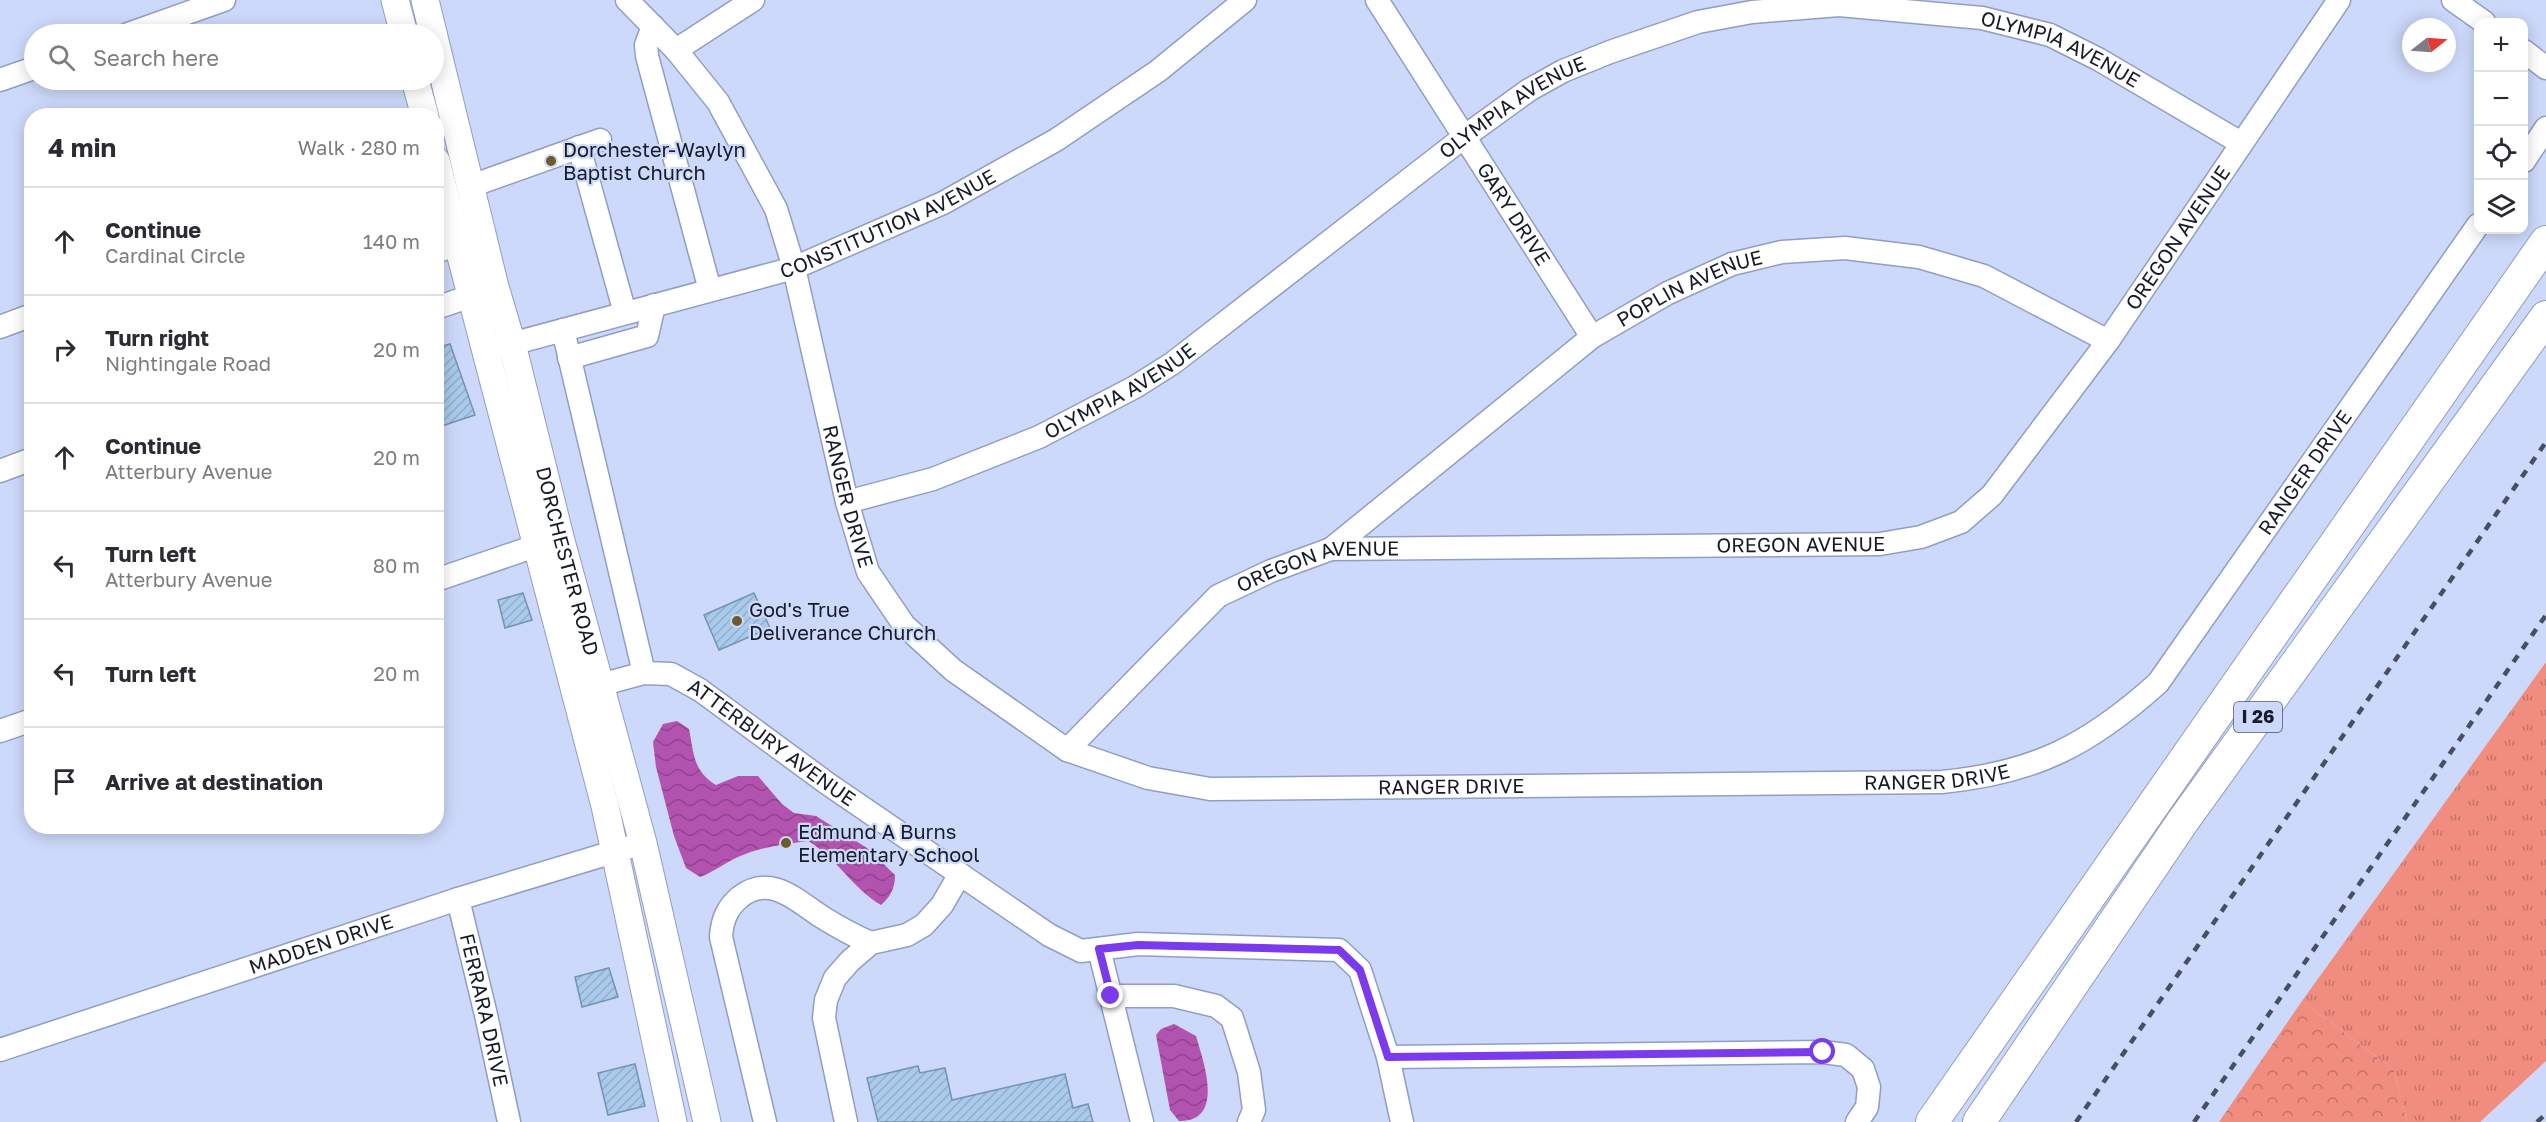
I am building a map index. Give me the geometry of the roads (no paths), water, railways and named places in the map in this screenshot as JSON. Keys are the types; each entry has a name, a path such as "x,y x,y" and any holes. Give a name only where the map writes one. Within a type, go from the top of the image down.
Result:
{"highway":[{"name":"I 26","path":"1932,1122 2546,242"},
{"name":"I 26","path":"1979,1122 2183,821 2546,317"}],"main road":[{"path":"395,0 401,24"},
{"name":"DORCHESTER ROAD","path":"425,0 431,24"},
{"name":"DORCHESTER ROAD","path":"444,79 471,186 483,291 486,350 549,541 588,688 644,843 707,1122"},
{"path":"418,90 423,108"},
{"name":"DORCHESTER ROAD","path":"444,182 483,291 512,344 549,541"},
{"name":"DORCHESTER ROAD","path":"588,688 615,852 673,1122"}],"street":[{"path":"156,24 224,0"},
{"name":"RANGER DRIVE","path":"627,0 676,50 718,102 776,210 794,268 847,502 868,572 904,625 953,670 1067,750 1148,778 1210,789 1942,782 1983,778 2011,771 2063,751 2104,727 2158,683 2474,231"},
{"path":"676,50 753,0"},
{"name":"CONSTITUTION AVENUE","path":"486,350 794,268 943,203 1056,140 1158,71 1245,0"},
{"name":"GARY DRIVE","path":"1377,0 1592,337"},
{"name":"OREGON AVENUE","path":"1067,750 1218,596 1271,571 1331,549 1880,544 1921,537 1961,522 1992,495 2108,341 2339,0"},
{"path":"2453,0 2478,18"},
{"name":"OLYMPIA AVENUE","path":"847,502 933,479 1018,446 1089,413 1136,387 1173,363 1464,137 1529,90 1563,71 1610,52 1698,22 1752,12 1839,5 1982,18 2050,35 2098,58 2241,143"},
{"path":"653,26 646,45 647,56 710,290"},
{"path":"2528,55 2546,68"},
{"path":"0,80 24,72"},
{"path":"2528,153 2546,128"},
{"path":"471,186 589,144 625,313"},
{"path":"444,156 461,149"},
{"name":"POPLIN AVENUE","path":"1331,549 1592,337 1668,293 1732,264 1782,252 1845,248 1919,257 1984,276 2108,341"},
{"path":"444,305 483,291"},
{"path":"570,358 647,336 654,305"},
{"path":"0,327 24,318"},
{"path":"563,330 644,673"},
{"path":"0,471 24,462"},
{"path":"444,577 549,541"},
{"name":"ATTERBURY AVENUE","path":"588,688 644,673 671,674 700,690 828,784 1049,935 1081,951 1138,945 1339,950 1360,970 1388,1057 1402,1122"},
{"path":"0,731 24,723"},
{"name":"MADDEN DRIVE","path":"0,1050 458,899 644,843"},
{"path":"846,1122 824,1018 826,1000 835,978 850,960 871,943 907,935 924,925 942,905 960,874"},
{"path":"765,1122 721,937 722,920 733,903 753,889 766,887 780,889 850,934 871,943"},
{"name":"FERRARA DRIVE","path":"458,899 486,1015 508,1122"},
{"path":"1099,949 1142,1122"},
{"path":"1111,996 1174,996 1216,1006 1232,1018 1248,1072 1254,1110 1249,1122"},
{"path":"1388,1057 1823,1052 1846,1055 1863,1069 1869,1087 1867,1107 1857,1122"}],"water":[{"path":"677,721 689,729 696,761 708,780 716,785 738,776 758,776 782,804 794,813 816,816 867,848 895,875 892,892 881,905 853,882 828,856 808,841 772,846 746,854 700,877 686,868 674,836 656,767 653,742 663,724"},
{"path":"1174,1024 1196,1036 1208,1088 1207,1101 1202,1112 1194,1119 1179,1121 1170,1110 1156,1035 1161,1029"}],"railway":[{"path":"2076,1122 2546,442"},
{"path":"2194,1122 2546,615"},
{"path":"2537,1122 2546,1114"}],"place":[{"name":"Dorchester-Waylyn Baptist Church","path":"551,161"},
{"name":"God's True Deliverance Church","path":"737,621"},
{"name":"Edmund A Burns Elementary School","path":"786,843"}]}
